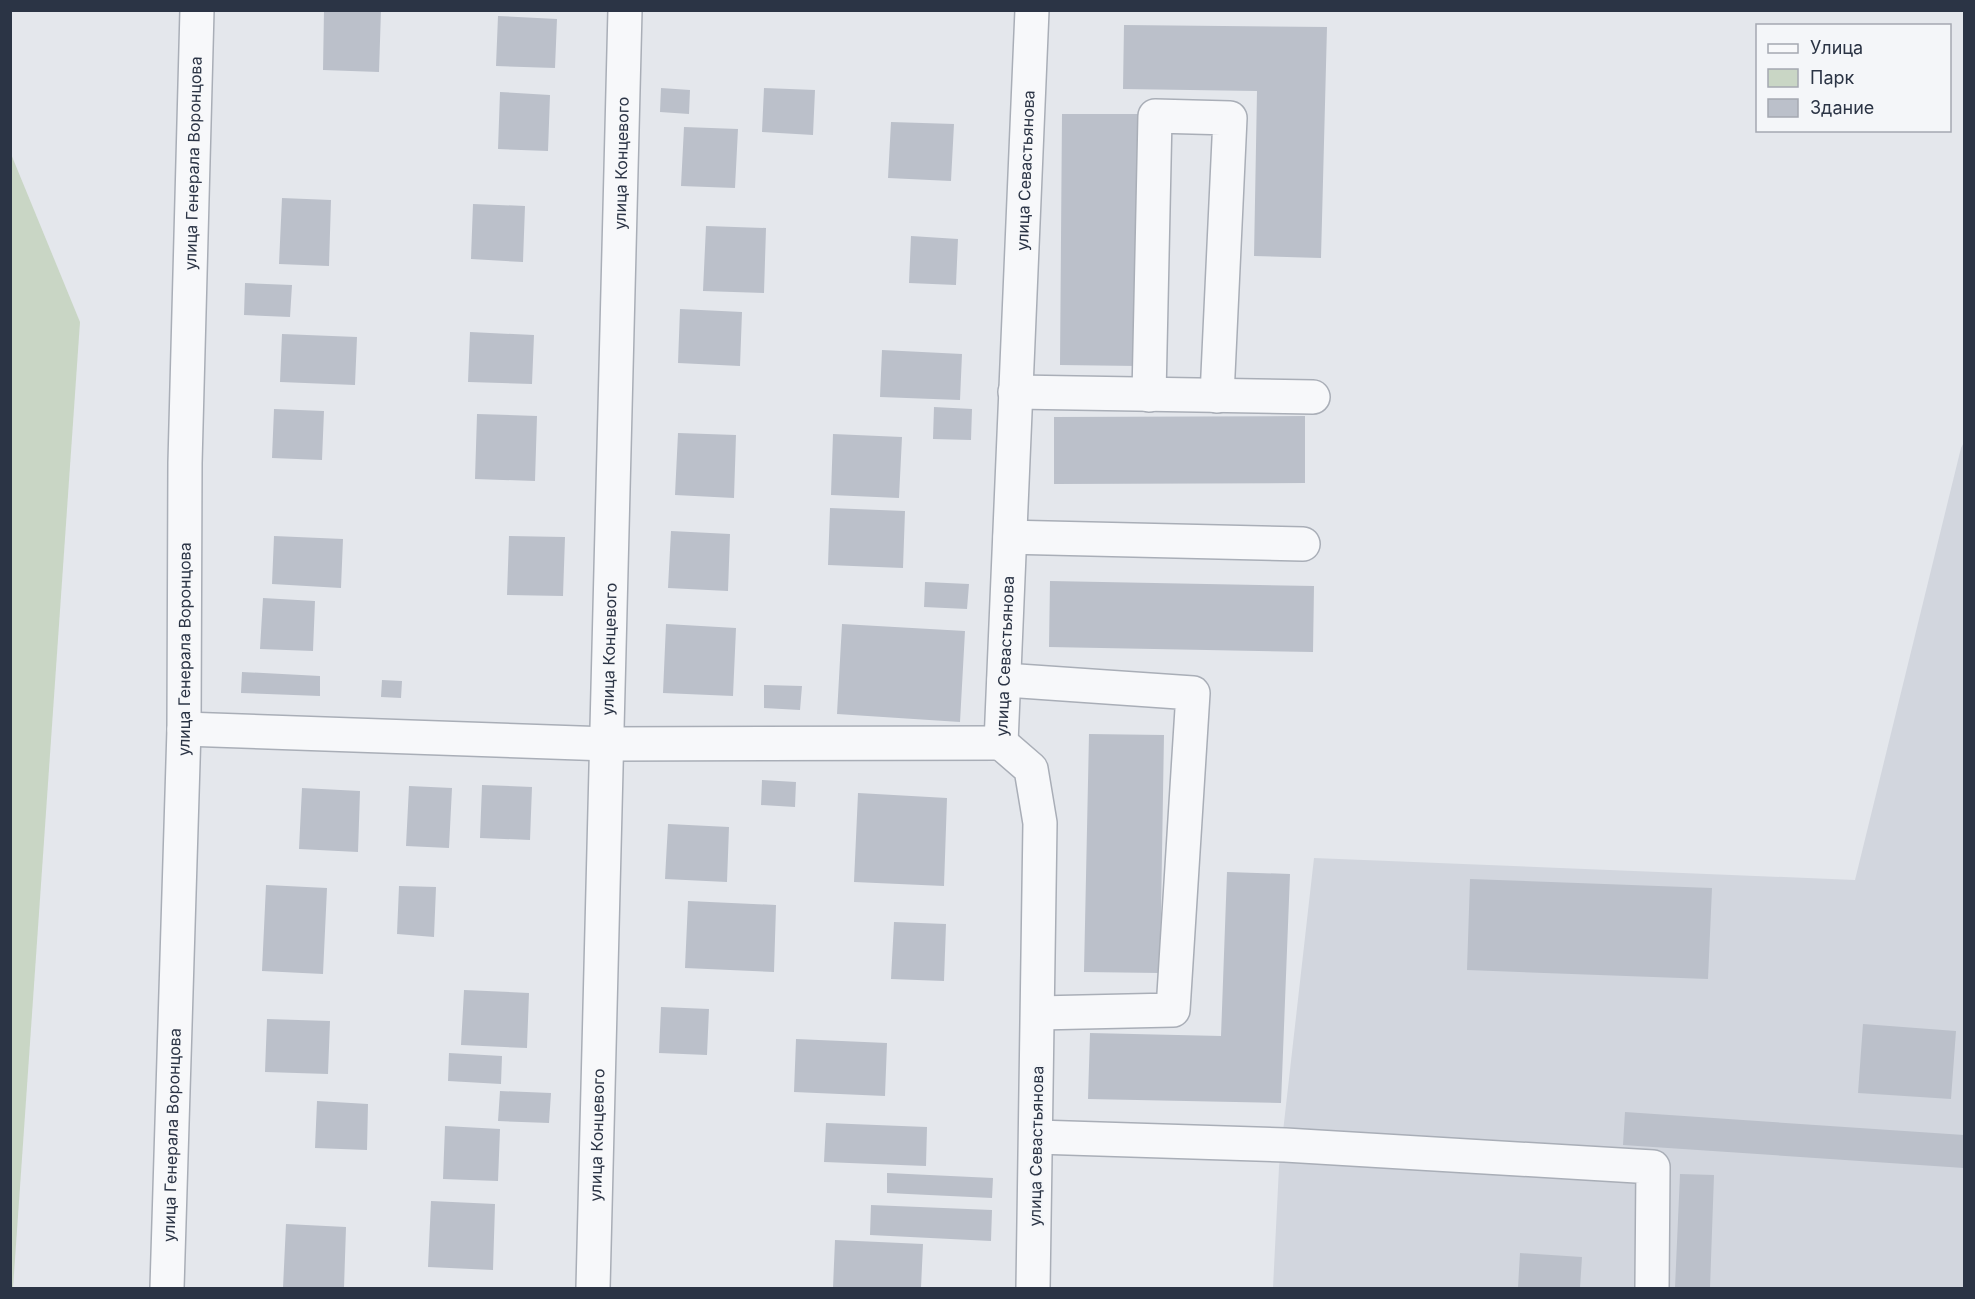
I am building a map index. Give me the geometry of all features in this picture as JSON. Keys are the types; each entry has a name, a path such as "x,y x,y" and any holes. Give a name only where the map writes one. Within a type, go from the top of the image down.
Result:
{"street":[{"name":"улица Генерала Воронцова","path":"164,1285 183,729 185,451 197,10"},
{"name":"улица Концевого","path":"593,1288 625,10"},
{"name":"улица Севастьянова","path":"1032,10 1001,743 1031,769 1040,823 1033,1288"},
{"path":"1149,395 1155,116 1230,118 1217,396"},
{"path":"1015,392 1313,397"},
{"path":"1010,537 1303,544"},
{"path":"1004,680 1193,693 1173,1010 1038,1012"},
{"path":"183,729 608,744 1001,743"},
{"path":"1036,1137 1285,1145 1653,1167 1652,1288"}],"shaded area":[{"path":"1964,442 1964,1288 1273,1288 1279,1167 1314,858 1855,880"}],"green space":[{"path":"11,154 80,322 13,1288 10,1288"}],"building":[{"path":"324,10 381,10 379,72 323,70"},
{"path":"498,16 557,19 555,68 496,66"},
{"path":"1124,25 1327,27 1321,258 1254,256 1257,91 1123,89"},
{"path":"661,88 690,90 689,114 660,112"},
{"path":"764,88 815,90 813,135 762,132"},
{"path":"500,92 550,95 548,151 498,149"},
{"path":"1062,114 1140,114 1138,366 1060,365"},
{"path":"891,122 954,124 951,181 888,178"},
{"path":"684,127 738,129 735,188 681,186"},
{"path":"282,198 331,200 329,266 279,264"},
{"path":"473,204 525,206 523,262 471,259"},
{"path":"706,226 766,228 764,293 703,291"},
{"path":"911,236 958,239 956,285 909,283"},
{"path":"245,283 292,285 290,317 244,315"},
{"path":"680,309 742,312 740,366 678,363"},
{"path":"470,332 534,335 532,384 468,382"},
{"path":"282,334 357,337 355,385 280,382"},
{"path":"882,350 962,354 960,400 880,397"},
{"path":"934,407 972,409 971,440 933,439"},
{"path":"274,409 324,411 322,460 272,458"},
{"path":"477,414 537,416 535,481 475,479"},
{"path":"1305,416 1305,483 1054,484 1054,417"},
{"path":"678,433 736,435 734,498 675,495"},
{"path":"833,434 902,437 899,498 831,495"},
{"path":"830,508 905,511 903,568 828,565"},
{"path":"671,531 730,534 728,591 668,588"},
{"path":"274,536 343,539 341,588 272,584"},
{"path":"509,536 565,537 563,596 507,595"},
{"path":"1050,581 1314,586 1313,652 1049,647"},
{"path":"925,582 969,584 967,609 924,607"},
{"path":"263,598 315,601 313,651 260,649"},
{"path":"666,624 736,628 733,696 663,693"},
{"path":"842,624 965,631 960,722 837,714"},
{"path":"242,672 320,676 320,696 241,693"},
{"path":"382,680 402,681 401,698 381,697"},
{"path":"764,685 802,686 800,710 764,708"},
{"path":"1089,734 1164,735 1160,973 1084,972"},
{"path":"762,780 796,782 795,807 761,805"},
{"path":"482,785 532,787 530,840 480,838"},
{"path":"409,786 452,788 449,848 406,846"},
{"path":"302,788 360,791 358,852 299,849"},
{"path":"858,793 947,798 944,886 854,882"},
{"path":"668,824 729,827 727,882 665,879"},
{"path":"1227,872 1290,874 1281,1103 1088,1099 1090,1033 1221,1036"},
{"path":"1470,879 1712,888 1708,979 1467,970"},
{"path":"266,885 327,888 323,974 262,971"},
{"path":"399,886 436,887 434,937 397,934"},
{"path":"688,901 776,905 774,972 685,968"},
{"path":"894,922 946,924 944,981 891,979"},
{"path":"464,990 529,993 527,1048 461,1045"},
{"path":"661,1007 709,1009 707,1055 659,1053"},
{"path":"267,1019 330,1021 328,1074 265,1072"},
{"path":"1863,1024 1956,1031 1951,1099 1858,1093"},
{"path":"796,1039 887,1043 885,1096 794,1092"},
{"path":"449,1053 502,1056 501,1084 448,1081"},
{"path":"500,1091 551,1093 549,1123 498,1121"},
{"path":"317,1101 368,1104 367,1150 315,1148"},
{"path":"1625,1112 1964,1135 1964,1168 1623,1145"},
{"path":"826,1123 927,1127 926,1166 824,1162"},
{"path":"445,1126 500,1129 498,1181 443,1179"},
{"path":"887,1173 993,1178 992,1198 887,1193"},
{"path":"1680,1174 1714,1175 1710,1288 1675,1288"},
{"path":"431,1201 495,1204 493,1270 428,1267"},
{"path":"871,1205 992,1210 991,1241 870,1235"},
{"path":"286,1224 346,1227 344,1288 283,1288"},
{"path":"835,1240 923,1244 921,1288 833,1288"},
{"path":"1520,1253 1582,1257 1580,1288 1518,1288"}]}
